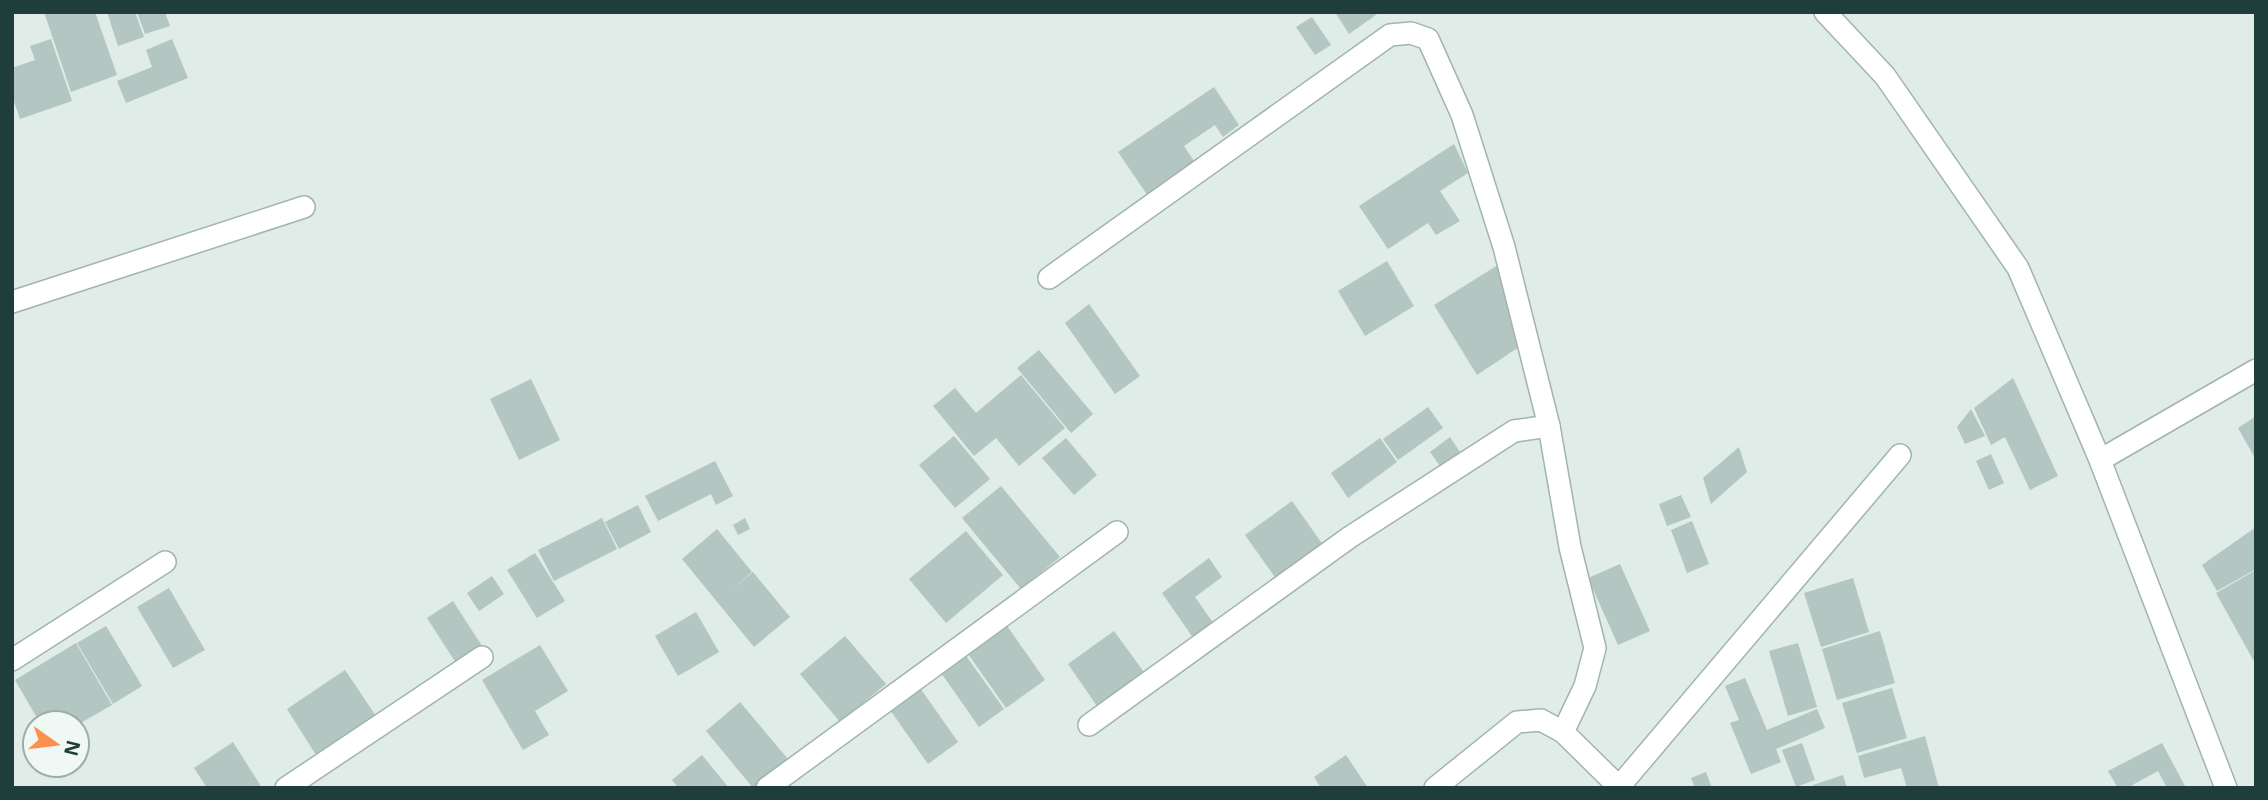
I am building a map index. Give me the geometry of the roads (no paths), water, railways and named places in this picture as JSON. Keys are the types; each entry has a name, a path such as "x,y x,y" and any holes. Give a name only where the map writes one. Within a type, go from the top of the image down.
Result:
{"street":[{"path":"1825,12 1885,76 2018,268 2100,460 2226,788"},
{"path":"1049,278 1390,35 1411,33 1428,39 1462,115 1504,247 1549,426 1570,547 1595,648 1585,686 1563,732"},
{"path":"12,302 304,207"},
{"path":"2100,460 2256,370"},
{"path":"1089,725 1350,537 1514,431 1549,426"},
{"path":"1435,788 1517,722 1541,720 1563,732 1619,787 1900,454"},
{"path":"767,788 1117,532"},
{"path":"12,660 165,562"},
{"path":"286,788 482,657"}]}
